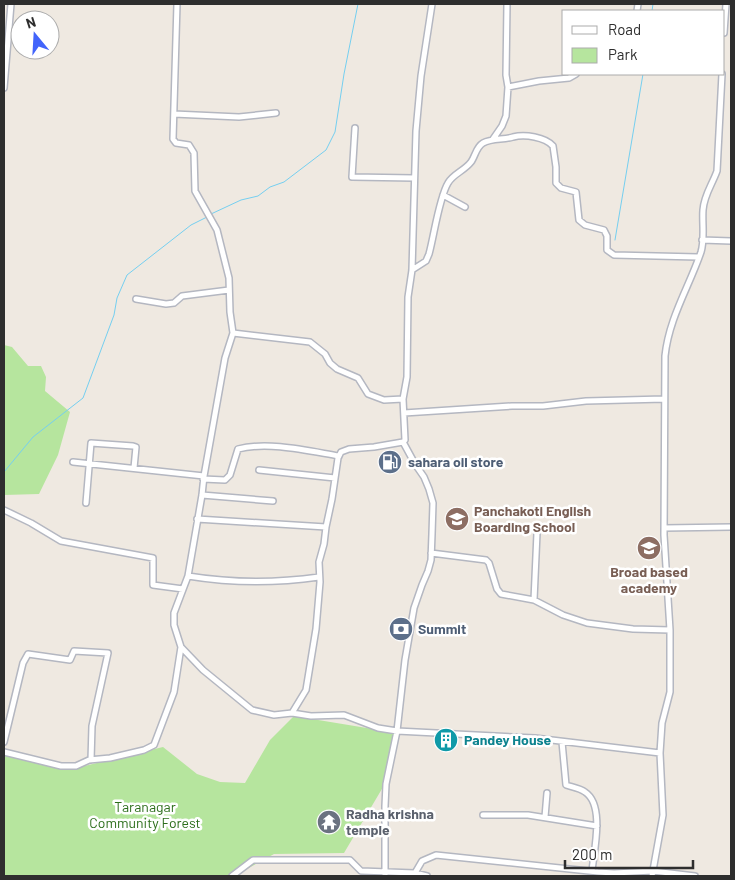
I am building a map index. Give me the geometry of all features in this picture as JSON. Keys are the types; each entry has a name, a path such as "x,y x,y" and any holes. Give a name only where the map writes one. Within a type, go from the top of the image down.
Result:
{"street":[{"path":"4,88 11,4"},
{"path":"177,4 173,139 176,143 189,145 192,148 195,191 216,230 229,278 232,333 225,358 203,478 202,495 188,576 174,613 174,625 181,646 203,670 252,710 274,715 292,713 311,716 344,715 378,728 397,732 535,738 660,753"},
{"path":"384,874 386,784 397,732 405,660 414,608 428,571 431,553 433,503 424,477 404,442 404,400 407,377 408,297 412,270 416,131 420,84 432,4"},
{"path":"493,139 506,116 508,87 506,75 507,4"},
{"path":"725,18 726,4"},
{"path":"508,87 569,78 574,75"},
{"path":"653,874 663,815 660,753 662,723 670,696 670,630 664,528 664,399 667,340 673,319 701,252 705,195 714,182 718,171 722,75"},
{"path":"174,114 239,117 276,113"},
{"path":"354,128 352,177 414,178"},
{"path":"412,270 426,261 429,254 448,182 467,167 482,144 493,139 505,140 518,136 532,137 551,143 555,150 556,182 561,188 576,192 579,220 585,225 604,230 607,236 607,250 614,255 698,257"},
{"path":"443,196 465,207"},
{"path":"702,240 731,240"},
{"path":"136,299 166,304 174,303 182,296 229,290"},
{"path":"232,333 310,342 325,354 330,363 337,369 358,378 368,394 384,400 404,400"},
{"path":"404,413 512,406 543,406 586,401 664,399"},
{"path":"292,713 306,690 316,629 319,562 324,544 339,456 341,452 349,449 404,442"},
{"path":"86,503 91,443 123,444 136,447 134,468"},
{"path":"73,462 224,480 230,475 238,449 247,446 270,446 339,456"},
{"path":"259,470 335,478"},
{"path":"202,495 273,501"},
{"path":"4,510 32,523 62,541 153,558 152,585 183,589"},
{"path":"197,519 326,527"},
{"path":"664,528 731,527"},
{"path":"534,600 537,533"},
{"path":"431,553 486,560 489,563 497,589 501,594 534,600 563,615 587,623 633,630 670,630"},
{"path":"188,576 203,579 265,581 319,577"},
{"path":"4,752 61,766 76,766 91,760 110,758 144,750 154,745 174,692 181,646"},
{"path":"4,742 23,663 28,654 70,660 74,651 108,653 92,726 91,760"},
{"path":"562,742 564,782 566,786 584,791 593,800 597,826 592,871"},
{"path":"545,817 547,793"},
{"path":"483,815 528,815 597,826"},
{"path":"415,873 422,861 436,855 614,873 695,876"},
{"path":"232,876 253,860 350,860 361,871 384,874 415,873 427,876"}],"green space":[{"path":"4,345 12,347 28,366 41,366 46,377 45,391 70,412 58,455 39,494 4,495"},
{"name":"Taranagar Community Forest","path":"294,716 397,733 389,777 344,853 274,854 234,876 4,876 4,753 72,769 163,747 197,774 220,782 245,783 270,740"}],"waterway":[{"path":"211,214 241,200 258,196 270,187 284,182 326,150 335,132 358,4"},
{"path":"652,10 653,4"},
{"path":"615,240 643,75"},
{"path":"4,472 33,437 83,398 114,315 117,298 127,275 191,225 207,217"}],"place":[{"name":"sahara oil store","path":"390,462"},
{"name":"Panchakoti English Boarding School","path":"457,519"},
{"name":"Broad based academy","path":"649,548"},
{"name":"Summit","path":"401,629"},
{"name":"Pandey House","path":"446,740"},
{"name":"Radha krishna temple","path":"329,822"}]}
